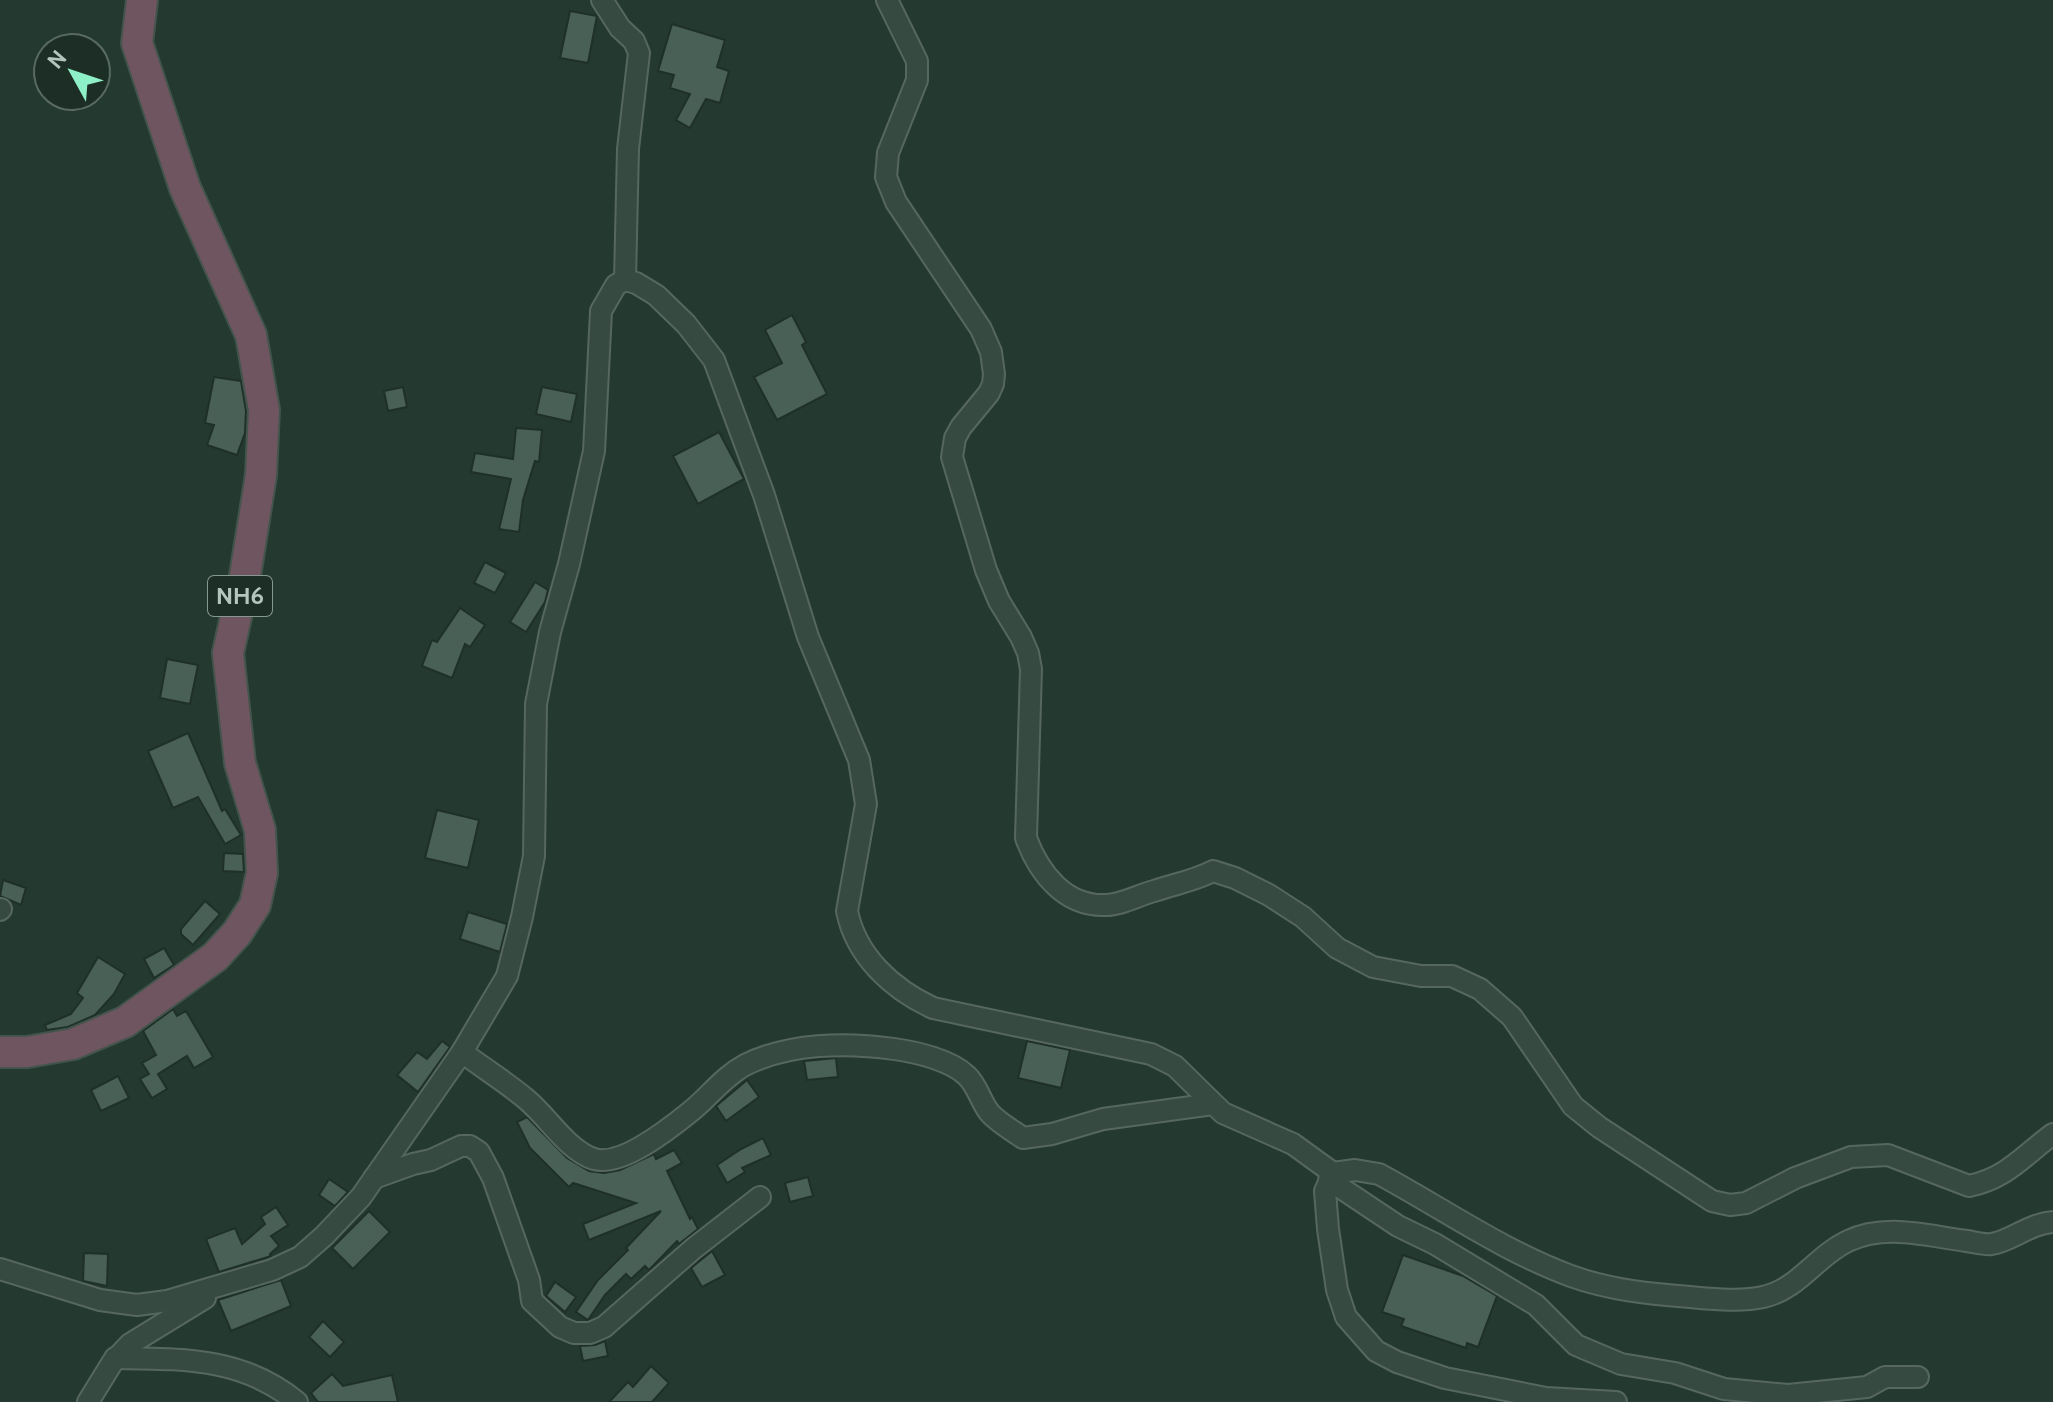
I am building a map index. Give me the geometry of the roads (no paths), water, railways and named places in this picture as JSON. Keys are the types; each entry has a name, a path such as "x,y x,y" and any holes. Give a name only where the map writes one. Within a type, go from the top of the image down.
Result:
{"highway":[{"name":"NH6","path":"0,1052 27,1052 73,1044 125,1022 215,957 237,933 255,905 262,873 260,830 240,763 228,653 245,576 261,475 264,410 251,335 185,188 137,43 142,0"}],"street":[{"path":"602,0 620,28 634,41 639,53 628,149 625,280"},
{"path":"887,0 917,61 917,80 888,153 886,177 896,202 981,329 993,363 994,374 989,393 961,427 955,438 952,457 986,570 1028,653 1031,669 1026,838 1031,853 1048,880 1084,903 1108,906 1197,880 1213,871 1269,895 1303,917 1337,948 1373,967 1421,976 1452,976 1468,982 1490,996 1512,1017 1573,1106 1599,1127 1712,1201 1730,1205 1746,1203 1808,1172 1851,1157 1888,1155 1969,1186 2010,1171 2053,1134"},
{"path":"0,1269 100,1300 137,1305 167,1301 272,1270 300,1257 334,1227 361,1197 462,1052 507,976 522,917 534,856 536,704 550,632 594,451 601,311 616,285 625,280 656,295 686,324 714,360 764,495 817,664 859,760 866,804 847,911 850,926 864,952 893,983 914,999 933,1008 1151,1054 1175,1066 1223,1113 1293,1144 1398,1226 1435,1244 1536,1305 1576,1345 1621,1364 1675,1373 1724,1389 1788,1395 1867,1387 1885,1377 1918,1377"},
{"path":"462,1052 528,1100 573,1145 591,1158 602,1160 613,1159 635,1149 691,1112 730,1075 747,1064 787,1051 824,1046 877,1046 926,1054 967,1075 990,1114 1023,1138 1052,1134 1103,1119 1213,1104"},
{"path":"374,1178 431,1160 461,1146 470,1146 479,1152 498,1191 529,1280 532,1301 560,1327 574,1333 590,1333 604,1327 693,1249 760,1197"},
{"path":"1331,1176 1355,1170 1379,1174 1529,1258 1574,1277 1636,1293 1713,1299 1761,1298 1782,1290 1804,1277 1826,1255 1848,1241 1864,1236 1906,1230 1991,1244 2038,1223 2053,1222"},
{"path":"1331,1176 1325,1191 1337,1290 1346,1317 1376,1351 1397,1362 1445,1378 1546,1398 1616,1402"},
{"path":"88,1402 115,1358 137,1338 234,1281"},
{"path":"115,1358 223,1364 271,1383 297,1402"}]}
